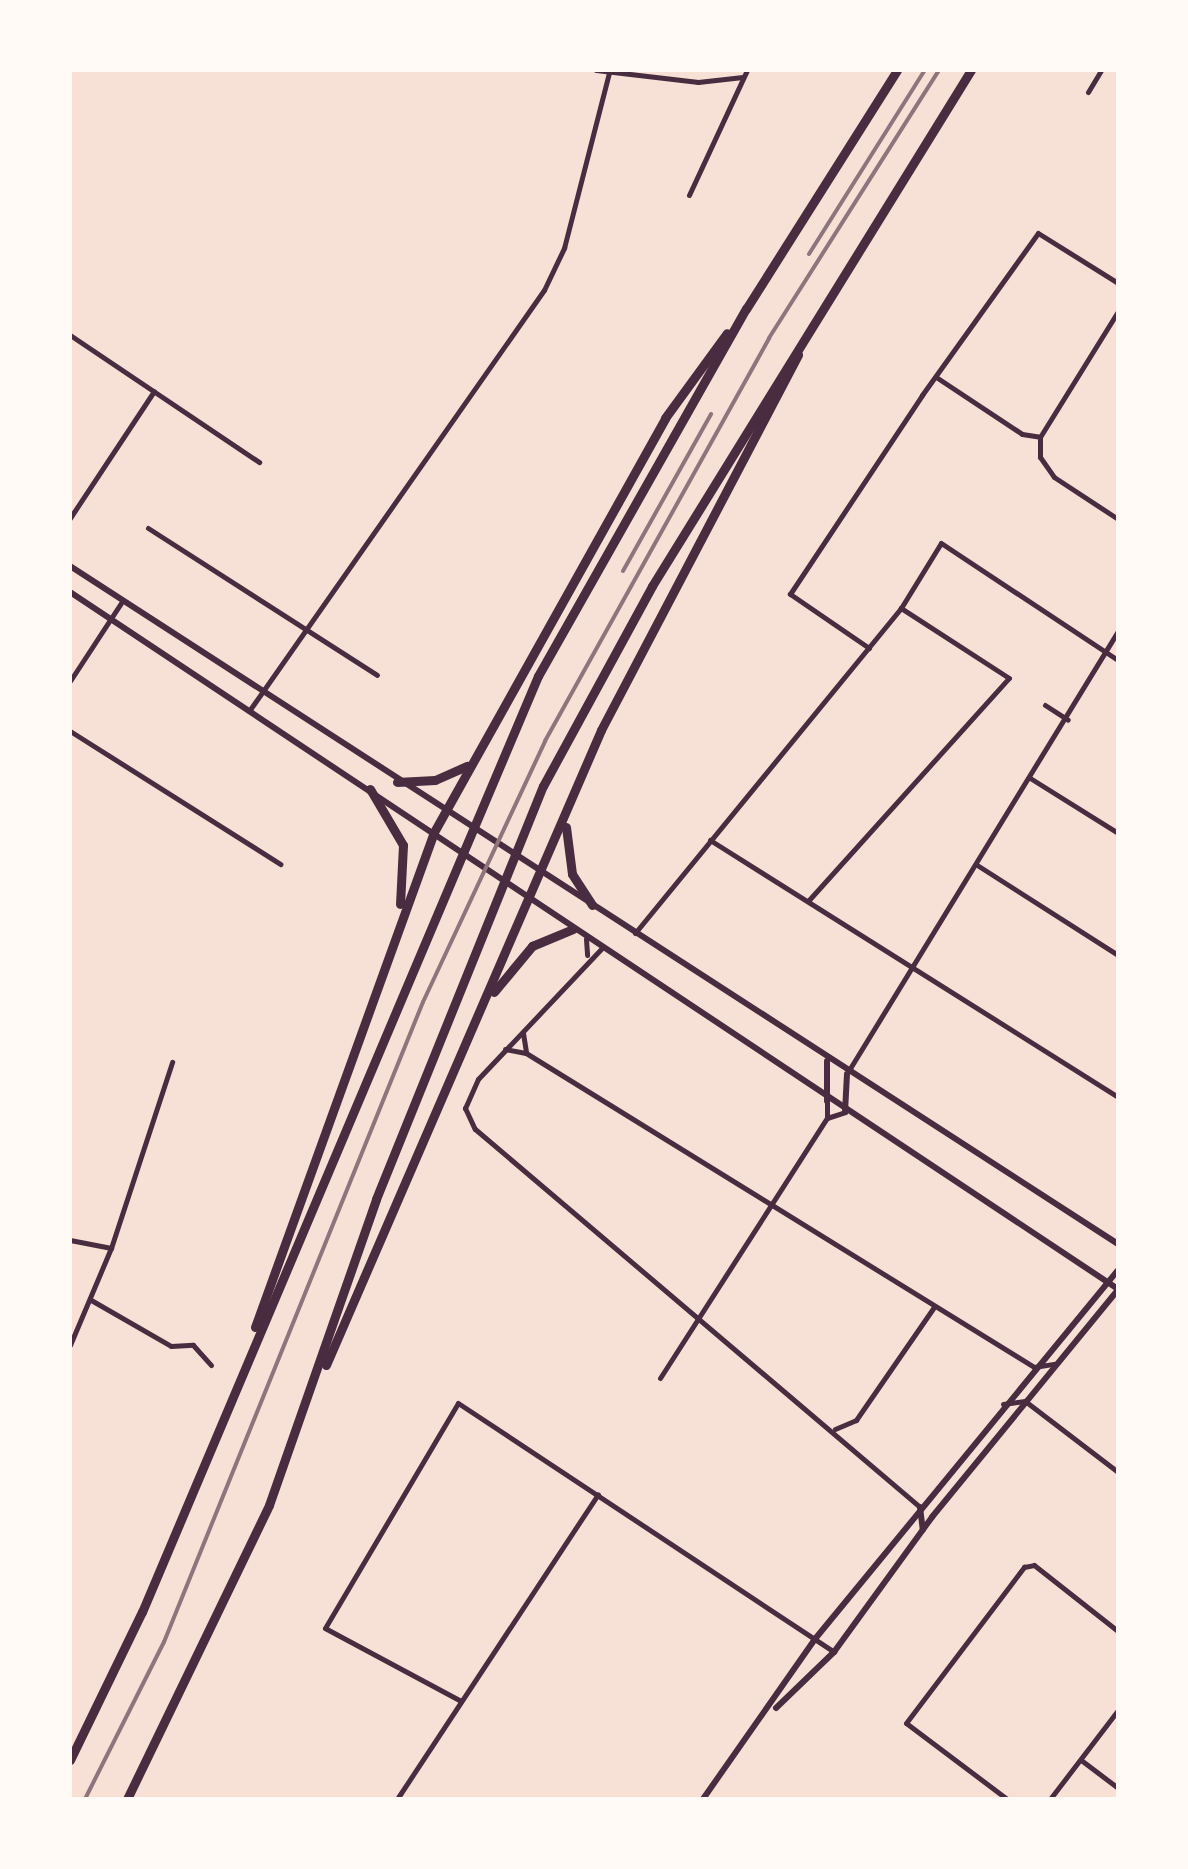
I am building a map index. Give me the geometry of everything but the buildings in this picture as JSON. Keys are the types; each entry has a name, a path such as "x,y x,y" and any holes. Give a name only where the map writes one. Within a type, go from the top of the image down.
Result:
{"highway":[{"path":"70,1759 227,1409 507,741 565,623 746,309 897,70"},
{"path":"296,1439 376,1199 543,786 645,598 830,289 971,70"},
{"path":"129,1799 296,1439 484,1004 533,901 601,730 830,289"},
{"path":"227,1409 399,917 434,832 467,766 665,418 746,309"},
{"path":"397,782 435,780 467,766"},
{"path":"370,789 403,845 399,917"},
{"path":"566,815 567,857 592,905"},
{"path":"484,1004 532,946 573,929"}],"street":[{"path":"596,70 698,82 743,77"},
{"path":"689,195 747,70"},
{"path":"1088,92 1101,70"},
{"path":"249,711 544,290 564,248 609,73"},
{"path":"869,648 790,594 936,377 1038,233 1118,283"},
{"path":"1118,311 1040,437 1040,457 1054,477 1118,519"},
{"path":"70,335 259,462"},
{"path":"936,377 1022,434 1040,437"},
{"path":"70,518 154,391"},
{"path":"148,528 377,675"},
{"path":"635,934 901,608 941,543 1118,660"},
{"path":"70,566 259,695 528,860 847,1074 1118,1244"},
{"path":"70,592 516,887 586,939 827,1101 1118,1290 1054,1364 923,1530 834,1652 768,1716"},
{"path":"70,681 121,603"},
{"path":"808,901 1009,678 901,608"},
{"path":"845,1112 847,1074 1068,720 1118,631"},
{"path":"1045,705 1068,720"},
{"path":"70,731 280,864"},
{"path":"1030,778 1118,833"},
{"path":"710,840 808,901 910,971 1118,1097"},
{"path":"977,865 1118,955"},
{"path":"586,939 587,955"},
{"path":"601,949 587,955 523,1032 478,1079 465,1108 475,1129 835,1429 920,1507 923,1530"},
{"path":"523,1032 526,1053"},
{"path":"505,1049 526,1053 1034,1367 1054,1364"},
{"path":"660,1378 827,1118 826,1060"},
{"path":"70,1345 111,1248 172,1062"},
{"path":"827,1118 845,1112"},
{"path":"70,1240 111,1248"},
{"path":"703,1799 768,1716 815,1639 1003,1404 1118,1270"},
{"path":"90,1300 171,1346 193,1345 211,1365"},
{"path":"835,1429 856,1420 934,1307"},
{"path":"1003,1404 1025,1401 1118,1472"},
{"path":"461,1701 325,1628 458,1403 834,1652"},
{"path":"397,1799 598,1494"},
{"path":"1007,1799 906,1723 1024,1567 1034,1565 1118,1631"},
{"path":"1050,1799 1118,1710"},
{"path":"1081,1760 1118,1788"}],"railway":[{"path":"809,254 925,70"},
{"path":"85,1799 164,1642 423,1002 545,741 769,338 939,70"},
{"path":"623,571 711,414"}]}
